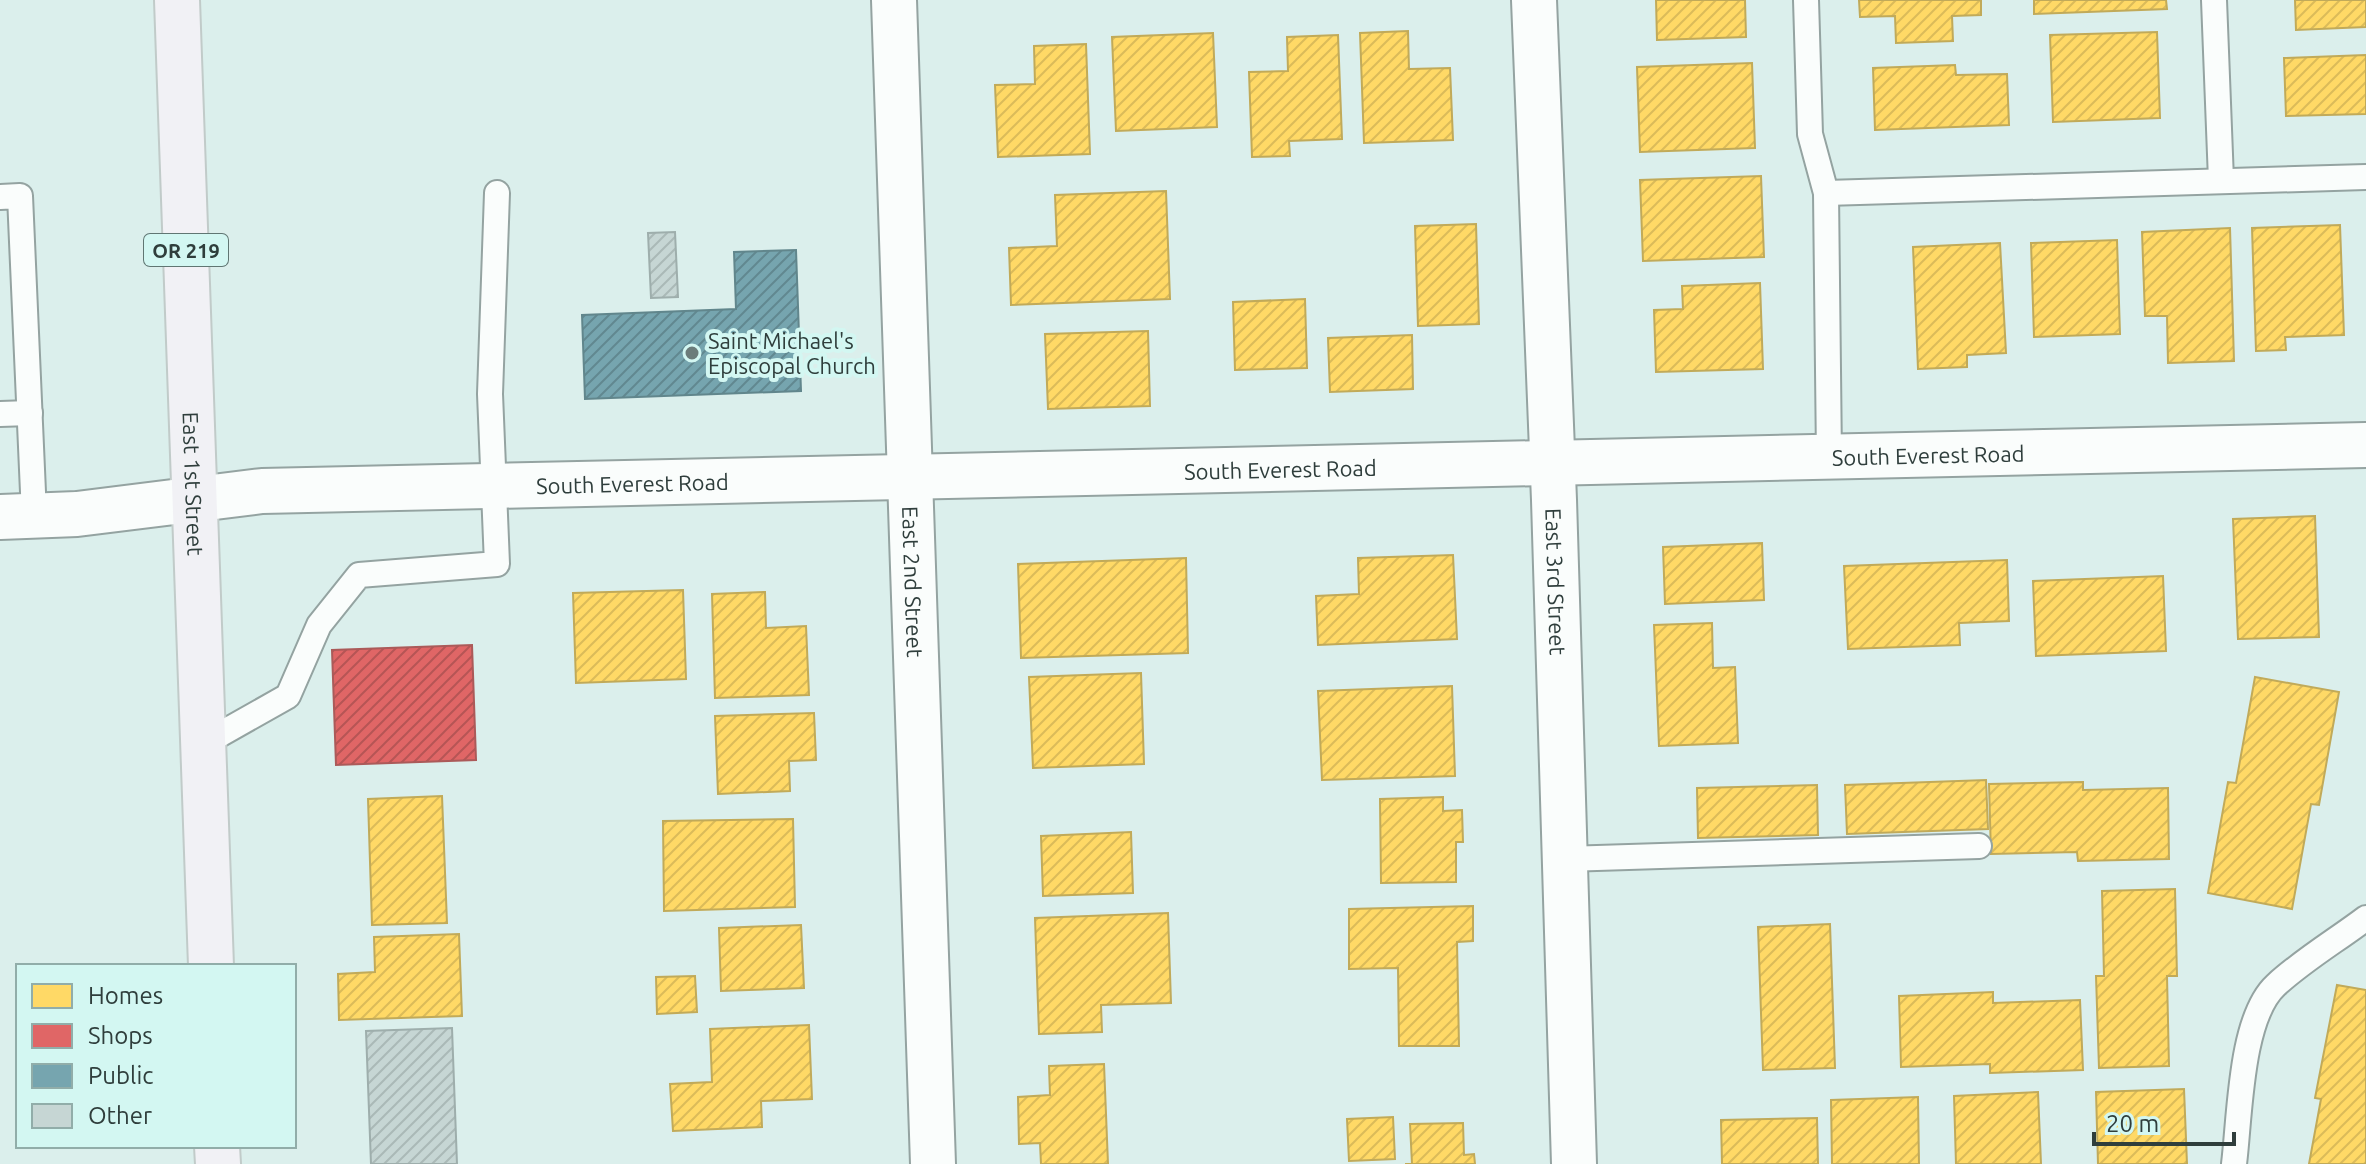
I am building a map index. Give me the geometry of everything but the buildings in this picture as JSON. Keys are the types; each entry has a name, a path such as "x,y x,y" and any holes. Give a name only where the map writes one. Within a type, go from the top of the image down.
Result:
{"main road":[{"name":"East 1st Street","path":"177,0 211,964"}],"street":[{"name":"East 2nd Street","path":"894,0 933,1164"},
{"name":"East 3rd Street","path":"1534,0 1553,462 1574,1164"},
{"name":"South Everest Road","path":"17,516 77,514 262,491 2366,445"}],"lane":[{"path":"1806,0 1810,134 1826,193 1829,458"},
{"path":"2214,0 2221,180"},
{"path":"1826,193 2366,177"},
{"path":"203,744 288,696 319,625 359,575 497,564 490,394 497,193"},
{"path":"0,197 20,196 30,413 17,516"},
{"path":"0,414 30,413"},
{"path":"1565,859 1979,846"},
{"path":"2234,1164 2249,1043 2256,1012 2275,986 2366,918"}],"place":[{"name":"Saint Michael's Episcopal Church","path":"692,353"}]}
